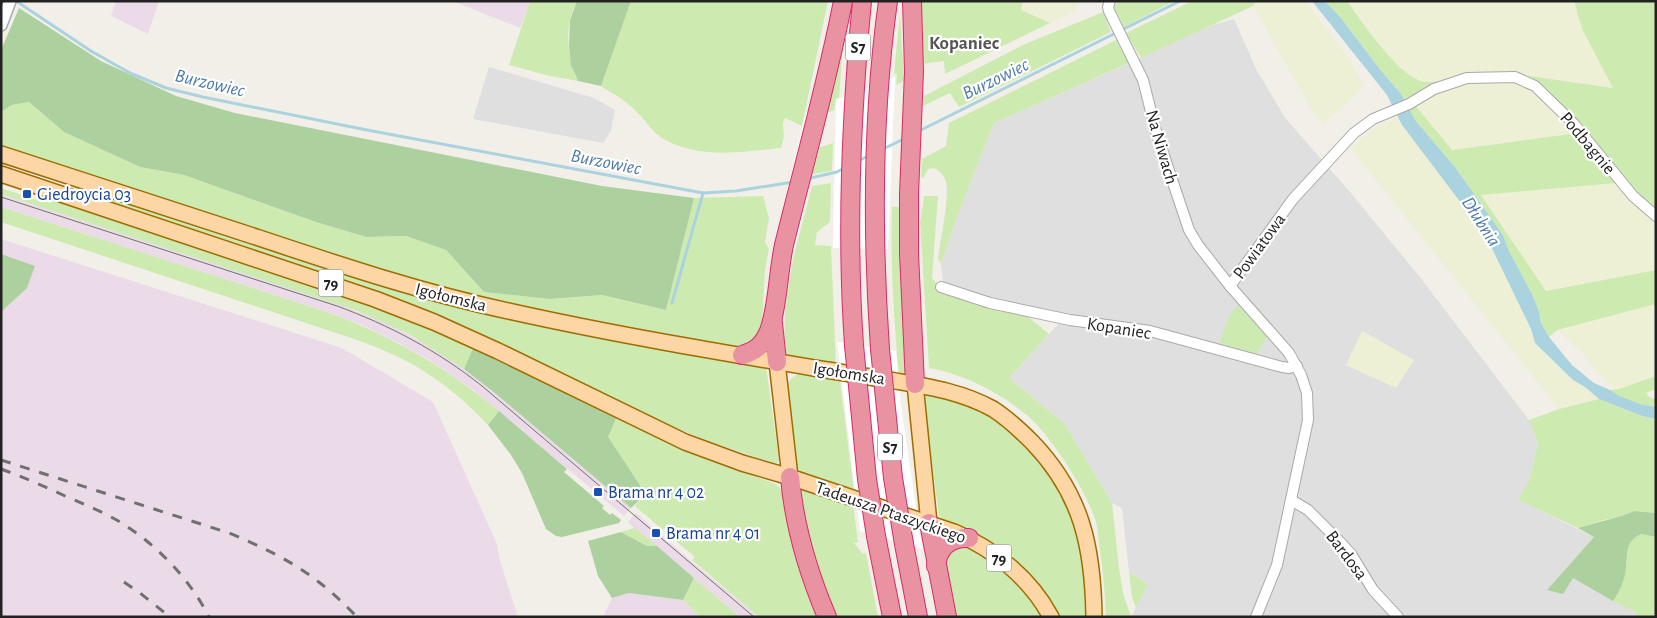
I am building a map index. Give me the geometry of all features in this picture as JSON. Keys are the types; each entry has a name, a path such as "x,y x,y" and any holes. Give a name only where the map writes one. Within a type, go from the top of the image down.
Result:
{"highway":[{"path":"742,355 759,348 765,340 773,318 784,248 843,1"},
{"name":"S7","path":"862,1 850,183 850,293 867,479 892,617"},
{"name":"S7","path":"888,1 880,83 874,196 874,248 880,349 892,470 918,617"},
{"path":"912,1 914,72 909,194 910,298 915,384"},
{"path":"773,318 777,362"},
{"path":"790,477 800,541 812,580 827,617"},
{"path":"929,523 947,617"},
{"path":"936,566 938,556 945,544 954,539 969,538"}],"main road":[{"name":"Igołomska","path":"1,154 368,275 420,290 532,316 777,362 915,384"},
{"name":"Igołomska","path":"1,174 375,299 490,348 685,442 790,477"},
{"path":"777,362 790,477"},
{"path":"915,384 929,523"},
{"name":"79","path":"915,384 953,392 991,408 1016,427 1042,452 1052,465 1070,492 1085,532 1092,570 1094,617"},
{"name":"Tadeusza Ptaszyckiego","path":"790,477 969,538 998,557 1018,574 1034,592 1051,617"}],"street":[{"path":"1,25 10,1"},
{"name":"Na Niwach","path":"1110,6 1143,80 1157,135 1186,226 1198,245 1230,286"},
{"name":"Powiatowa","path":"1256,617 1277,565 1308,410 1308,393 1297,366 1289,353 1230,286 1294,199 1343,144 1366,123 1409,104 1434,89 1457,80 1473,77 1515,77"},
{"name":"Podbagnie","path":"1515,77 1528,82 1547,96 1582,133 1633,196 1656,216"},
{"name":"Kopaniec","path":"941,287 990,303 1070,320 1150,331 1282,367 1297,366"},
{"name":"Bardosa","path":"1291,500 1308,510 1351,554 1374,590 1398,617"}],"shaded area":[{"path":"116,1 159,1 148,34 111,16"},
{"path":"452,1 530,1 520,28"},
{"path":"1234,19 1257,71 1286,119 1350,192 1419,276 1529,420 1538,443 1529,481 1519,500 1594,537 1547,590 1573,578 1634,611 1638,617 1131,617 1148,584 1129,572 1122,508 1112,503 1065,424 1009,378 1061,321 1077,316 980,295 943,282 941,264 957,217 994,123 1206,27"},
{"path":"489,67 594,98 615,110 611,131 603,143 473,119"},
{"path":"1,194 333,302 391,325 443,354 480,380 631,508 624,516 473,390 431,361 397,342 360,324 324,311 1,207"},
{"path":"1,239 342,348 433,402 497,544 500,561 518,617 1,617"},
{"path":"636,513 759,617 740,617 628,522"},
{"path":"629,593 683,600 700,617 603,617 612,598"}],"green space":[{"path":"530,1 577,1 571,17 568,34 570,59 578,81 509,65"},
{"path":"577,1 631,1 601,86 578,81 571,65 569,47 570,20"},
{"path":"631,1 828,1 802,126 785,118 781,148 752,151 708,152 693,150 665,140 631,106 601,86"},
{"path":"919,1 1023,1 1021,10 1050,23 945,74 944,61 921,64"},
{"path":"1023,1 1081,1 1076,11 1050,23 1021,10"},
{"path":"1119,1 1174,1 1124,27 1114,7"},
{"path":"1192,1 1256,1 1253,6 1141,58 1126,33"},
{"path":"1256,1 1306,1 1347,56 1365,86 1323,124 1309,106 1253,6"},
{"path":"1325,1 1347,1 1383,49 1406,73 1418,80 1432,82 1463,76 1406,102 1341,18"},
{"path":"1347,1 1574,1 1582,29 1614,88 1522,75 1463,76 1427,82 1413,78 1389,57"},
{"path":"1574,1 1656,1 1656,210 1644,201 1522,75 1613,88 1582,29"},
{"path":"19,8 101,61 176,96 235,113 602,186 694,198 666,310 602,295 550,299 484,292 446,250 406,236 366,237 316,222 184,175 140,167 64,132 29,102 12,105 1,112 1,50"},
{"path":"1103,12 1111,32 959,107 950,93 923,106 924,96 1023,45"},
{"path":"900,13 904,81 896,85 897,75 894,73"},
{"path":"1116,40 1129,63 994,123 957,217 941,264 938,259 946,208 946,182 942,174 934,168 928,169 924,177 921,178 922,159 946,146 949,123"},
{"path":"841,45 843,46 839,98 836,98 834,110 827,113"},
{"path":"1510,80 1527,84 1578,133 1451,150 1414,104 1454,84"},
{"path":"29,102 64,132 140,167 184,175 316,222 366,237 406,236 446,250 484,292 550,299 602,295 666,310 694,198 763,196 769,218 765,242 769,249 765,270 763,338 744,349 541,311 441,289 355,264 1,146 1,112 12,105"},
{"path":"1414,104 1452,150 1578,133 1616,183 1481,195 1546,291 1656,270 1656,304 1557,330 1549,337 1541,323 1533,296 1509,251 1503,235 1455,167 1415,120 1408,108"},
{"path":"1398,116 1402,125 1486,236 1531,329 1535,343 1573,380 1599,399 1559,409 1351,149 1369,132 1382,123"},
{"path":"833,143 832,171 812,174 820,147"},
{"path":"51,183 102,192 400,291 766,366 779,460 777,463 770,462 708,441 635,411 504,348"},
{"path":"831,183 830,222 817,232 815,245 831,246 836,366 785,356 784,350 785,310 793,259 812,186"},
{"path":"1616,183 1656,220 1656,270 1546,291 1481,195"},
{"path":"1,188 43,202 44,199 60,199 346,294 474,346 464,369 409,334 355,310 1,194"},
{"path":"924,196 938,196 932,278 944,293 1026,315 1049,334 1009,378 1065,424 1112,503 1123,593 1131,617 1106,617 1103,571 1096,522 1077,480 1048,438 1028,416 994,392 955,375 929,368 920,223"},
{"path":"1,207 348,320 416,353 458,380 499,411 488,425 473,409 442,383 391,353 372,345 1,222"},
{"path":"892,207 900,207 907,376 899,377 893,292"},
{"path":"1,254 35,266 27,288 1,312"},
{"path":"1656,304 1656,376 1617,390 1598,374 1582,353 1557,330"},
{"path":"1238,305 1267,337 1256,354 1223,344 1220,341 1229,316"},
{"path":"1362,331 1414,360 1396,388 1346,365"},
{"path":"474,346 617,416 608,437 646,494 631,508 464,369"},
{"path":"807,373 840,381 854,492 803,474 795,463 786,389 794,377"},
{"path":"1656,376 1656,389 1646,393 1649,397 1656,399 1656,407 1626,399 1610,390 1619,389"},
{"path":"927,395 953,401 977,410 999,424 1020,440 1053,480 1066,503 1082,543 1086,571 1088,617 1058,617 1051,604 941,519 923,398"},
{"path":"1599,399 1642,416 1656,419 1656,513 1634,511 1578,528 1518,500 1529,481 1538,443 1529,420 1559,409"},
{"path":"499,411 567,469 564,472 604,506 602,508 610,515 612,513 621,520 619,523 562,537 556,536 546,529 522,473 488,425"},
{"path":"617,416 684,450 777,485 783,491 819,617 759,617 692,560 695,557 671,537 672,535 664,528 663,530 635,506 646,493 607,437"},
{"path":"799,487 853,504 858,542 854,543 863,554 866,553 878,617 834,617 807,545"},
{"path":"1634,511 1656,513 1656,537 1641,534 1632,540 1627,552 1623,581 1613,601 1573,578 1563,594 1547,590 1594,537 1578,528"},
{"path":"628,522 657,546 647,546 621,532 634,528"},
{"path":"621,532 647,546 657,546 694,578 683,600 629,593 612,598 598,576 588,541"},
{"path":"1641,534 1656,537 1656,617 1638,617 1634,611 1613,601 1624,577 1628,548 1632,540"},
{"path":"964,544 988,557 1009,574 1044,617 955,617 943,566 948,550"},
{"path":"1129,572 1148,584 1136,608 1132,597"},
{"path":"694,578 740,617 700,617 683,600"}],"water":[{"name":"Dłubnia","path":"1312,1 1325,1 1341,18 1402,95 1415,120 1455,167 1503,235 1509,251 1533,296 1541,323 1549,337 1572,365 1594,383 1619,396 1640,404 1656,407 1656,419 1642,416 1599,399 1573,380 1535,343 1531,329 1486,236 1402,125 1387,95"}],"pier":[{"path":"895,77 888,249 833,248 836,100"},
{"path":"806,112 826,117 794,251 774,246"},
{"path":"837,342 896,351 900,398 922,549 860,531"}],"waterway":[{"name":"Burzowiec","path":"16,1 91,51 130,73 166,88 203,97 703,193 736,191 793,182"},
{"name":"Burzowiec","path":"919,131 1180,1"},
{"name":"Burzowiec","path":"883,149 906,138"},
{"name":"Burzowiec","path":"858,161 870,155"},
{"name":"Burzowiec","path":"806,179 837,172 846,167"},
{"path":"672,303 703,193"}],"tram line":[{"path":"1,197 337,306 394,330 430,350 482,386 754,617"}],"railway":[{"path":"1,460 249,541 283,558 313,578 357,617"},
{"path":"1,469 93,508 114,518 133,531 159,552 182,576 209,617"},
{"path":"124,582 170,617"}],"place":[{"name":"Giedroycia 03","path":"27,194"},
{"name":"Brama nr 4 02","path":"598,492"},
{"name":"Brama nr 4 01","path":"656,533"}],"district":[{"name":"Kopaniec","path":"964,42"}]}
